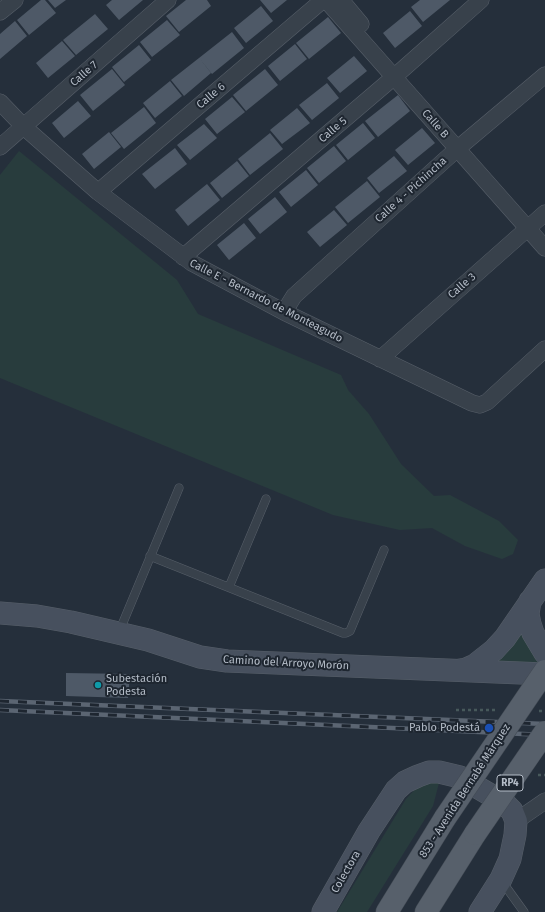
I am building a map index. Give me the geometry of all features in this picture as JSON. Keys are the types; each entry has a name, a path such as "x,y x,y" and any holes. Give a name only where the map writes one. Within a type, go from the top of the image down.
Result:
{"main road":[{"name":"853 - Avenida Bernabé Márquez","path":"387,912 445,818 545,670"},
{"name":"RP4","path":"426,912 475,834 545,732"}],"street":[{"path":"0,12 15,0"},
{"name":"Calle 7","path":"0,147 168,0"},
{"name":"Calle B","path":"325,0 397,74 460,146 536,221 545,235"},
{"name":"Calle 6","path":"98,192 325,0"},
{"name":"Calle B","path":"341,0 397,74"},
{"name":"Calle 5","path":"183,257 481,0"},
{"name":"Calle 4 - Pichincha","path":"284,312 294,296 460,146 545,75"},
{"name":"Calle E - Bernardo de Monteagudo","path":"0,102 24,127 98,192 192,263 284,312 472,403 480,405 487,402 545,349"},
{"name":"Calle B","path":"536,221 545,248"},
{"name":"Calle 3","path":"380,359 536,221"},
{"path":"545,580 530,601 528,614 533,633 545,653"},
{"name":"Camino del Arroyo Morón","path":"457,670 466,669 475,665 494,650 505,638 530,601"},
{"name":"Camino del Arroyo Morón","path":"0,613 37,616 71,622 148,640 200,657 227,662 545,674"},
{"name":"Colectora","path":"322,912 369,831 396,790 405,782 429,772 439,772 460,776 504,803 512,812 516,821"},
{"path":"480,912 501,879 513,848 516,821 545,802"}],"lane":[{"path":"119,633 179,488"},
{"path":"229,588 266,499"},
{"path":"150,556 346,633 350,631 384,550"},
{"path":"501,879 524,912"}],"path":[{"path":"456,710 496,710"},
{"path":"533,774 545,775"}],"green space":[{"path":"19,151 177,280 198,314 341,375 348,390 369,414 401,464 434,496 450,495 499,521 518,540 513,554 502,559 465,546 432,528 400,530 333,515 0,378 0,175"},
{"path":"521,625 545,668 488,666"},
{"path":"421,783 439,783 433,806 367,912 337,912 406,799"}],"building":[{"path":"41,0 45,0 56,13 29,35 17,20"},
{"path":"48,0 66,0 55,8"},
{"path":"112,0 143,0 119,20 106,5"},
{"path":"186,0 207,0 211,6 179,32 166,16"},
{"path":"260,0 287,0 271,13"},
{"path":"420,0 450,0 423,22 411,7"},
{"path":"261,6 273,21 246,43 234,28"},
{"path":"410,11 422,26 395,48 383,33"},
{"path":"95,14 108,29 76,55 63,40"},
{"path":"328,17 341,33 309,59 296,43"},
{"path":"167,20 180,35 152,57 140,42"},
{"path":"15,21 27,36 0,59 0,34"},
{"path":"232,32 244,48 212,74 199,58"},
{"path":"62,41 75,56 48,78 36,63"},
{"path":"295,44 307,59 280,81 268,66"},
{"path":"139,45 151,60 124,82 112,67"},
{"path":"354,56 367,71 340,93 327,78"},
{"path":"199,58 211,73 184,96 171,80"},
{"path":"112,69 125,85 93,111 80,95"},
{"path":"265,69 278,85 246,111 233,95"},
{"path":"170,81 182,96 155,118 143,103"},
{"path":"327,83 339,98 312,120 299,105"},
{"path":"398,95 410,111 378,137 365,121"},
{"path":"232,97 245,112 217,134 205,119"},
{"path":"78,101 91,116 64,138 52,123"},
{"path":"144,107 156,123 124,149 111,133"},
{"path":"297,108 310,123 282,144 270,130"},
{"path":"363,123 375,138 348,160 336,145"},
{"path":"204,124 217,138 190,160 177,145"},
{"path":"422,128 435,143 408,165 395,150"},
{"path":"109,132 121,147 94,169 82,154"},
{"path":"270,133 283,149 250,175 238,159"},
{"path":"334,146 346,161 319,183 307,168"},
{"path":"175,148 187,164 155,189 142,174"},
{"path":"394,156 407,171 379,193 367,178"},
{"path":"237,161 249,176 222,198 210,183"},
{"path":"306,170 318,185 291,207 279,192"},
{"path":"367,181 380,197 348,223 335,207"},
{"path":"207,184 220,200 188,226 175,210"},
{"path":"275,197 287,212 260,234 248,219"},
{"path":"334,210 347,225 320,247 307,232"},
{"path":"244,223 256,238 229,260 217,245"},
{"name":"Subestación Podesta","path":"66,673 130,674 128,698 66,696"}],"railway":[{"path":"0,701 545,724"},
{"path":"0,710 545,735"}],"place":[{"name":"Subestación Podesta","path":"98,685"},
{"name":"Pablo Podestá","path":"489,728"}]}
